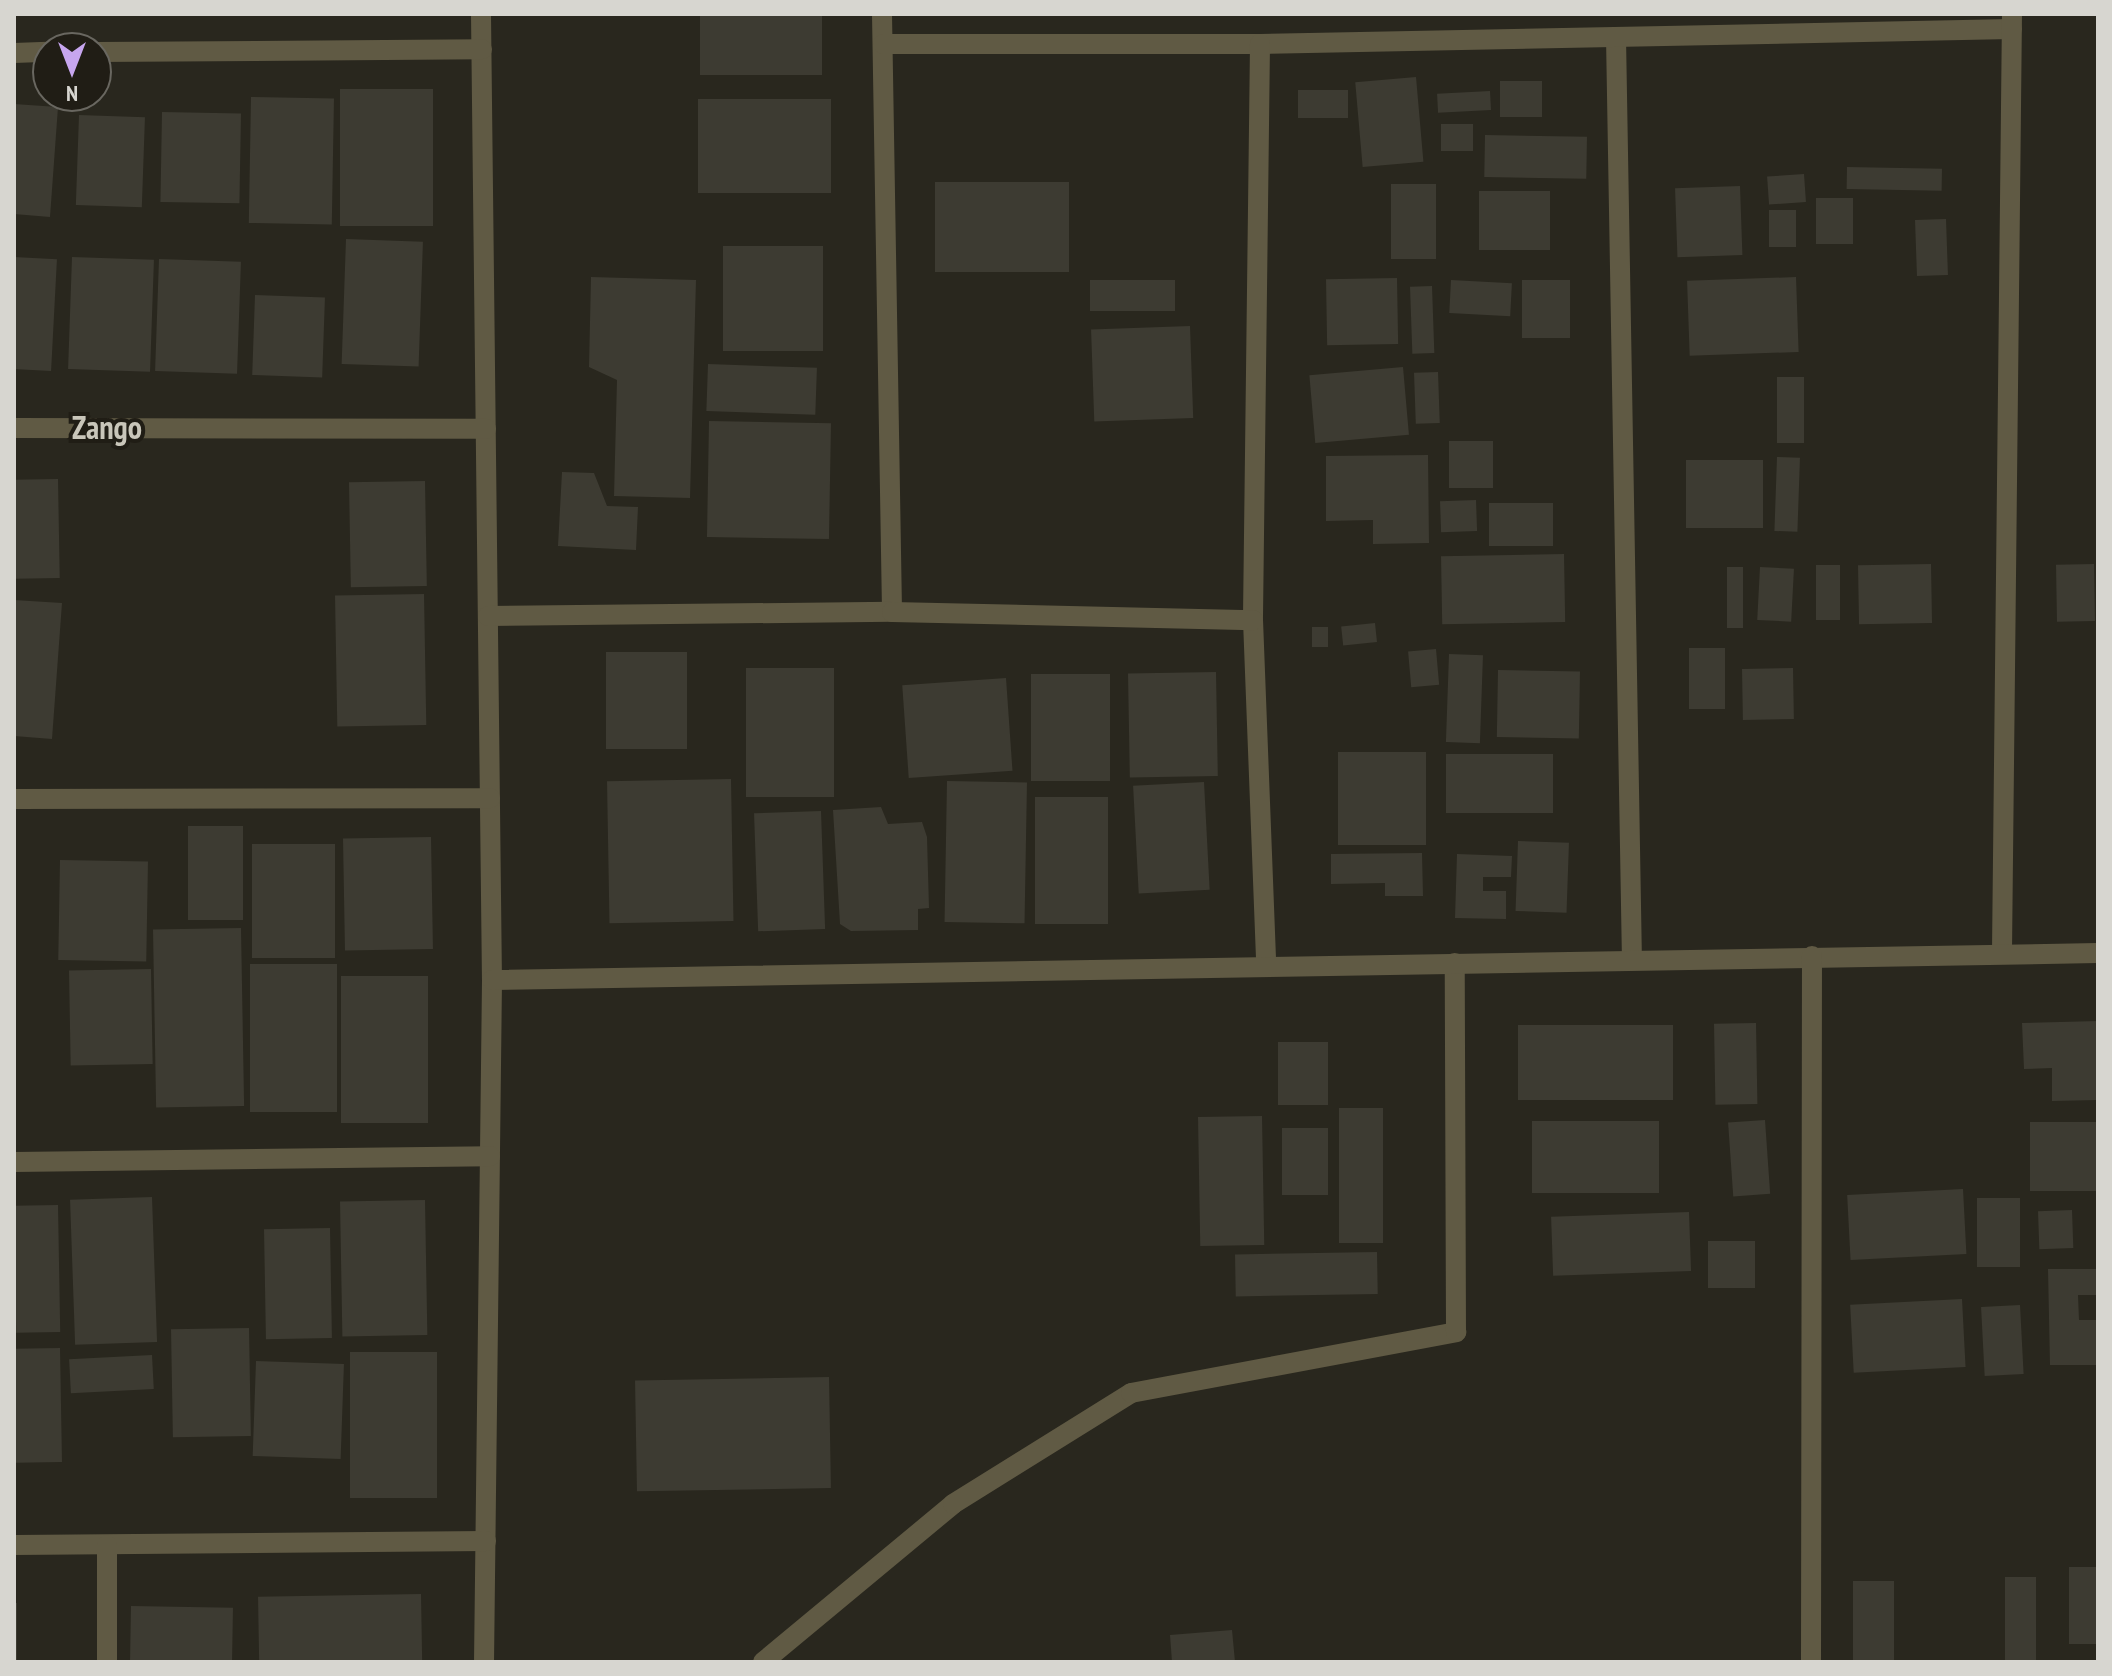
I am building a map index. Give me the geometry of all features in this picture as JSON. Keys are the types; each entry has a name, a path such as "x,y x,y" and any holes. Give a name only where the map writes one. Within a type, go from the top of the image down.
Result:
{"street":[{"path":"481,14 492,980 484,1662"},
{"path":"882,14 892,612"},
{"path":"883,44 1260,44 1616,37 2012,21 2002,952"},
{"path":"1616,37 1632,959"},
{"path":"1260,44 1253,620 1266,966"},
{"path":"112,52 482,49"},
{"path":"14,428 486,429"},
{"path":"488,616 892,612 1253,620"},
{"path":"14,799 490,798"},
{"path":"492,980 2002,952 2098,953"},
{"path":"1811,1662 1812,956"},
{"path":"763,1662 953,1504 1131,1393 1456,1332 1455,963"},
{"path":"14,1162 490,1156"},
{"path":"14,1545 486,1541"},
{"path":"107,1545 107,1662"}],"building":[{"path":"700,14 822,14 822,75 700,75"},
{"path":"1416,77 1423,162 1363,167 1355,82"},
{"path":"1500,81 1542,81 1542,117 1500,117"},
{"path":"340,89 433,89 433,226 340,226"},
{"path":"1298,90 1348,90 1348,118 1298,118"},
{"path":"1490,91 1491,110 1438,113 1437,94"},
{"path":"251,97 334,98 332,224 249,223"},
{"path":"698,99 831,99 831,193 698,193"},
{"path":"14,104 32,105 32,112 58,112 50,217 14,214"},
{"path":"162,112 241,113 239,203 160,202"},
{"path":"79,115 145,117 142,207 76,205"},
{"path":"1441,124 1473,124 1473,151 1441,151"},
{"path":"1485,135 1587,137 1586,179 1484,177"},
{"path":"1847,167 1942,169 1942,191 1847,189"},
{"path":"1804,174 1806,202 1769,205 1767,177"},
{"path":"935,182 1069,182 1069,272 935,272"},
{"path":"1391,184 1436,184 1436,259 1391,259"},
{"path":"1740,186 1742,255 1677,257 1675,188"},
{"path":"1479,191 1550,191 1550,250 1479,250"},
{"path":"1816,198 1853,198 1853,244 1816,244"},
{"path":"1769,210 1796,210 1796,247 1769,247"},
{"path":"1946,219 1948,275 1917,276 1915,220"},
{"path":"346,239 423,242 419,367 342,364"},
{"path":"723,246 823,246 823,351 723,351"},
{"path":"14,257 57,259 51,371 14,369"},
{"path":"72,257 154,260 150,372 68,369"},
{"path":"159,259 241,262 237,374 155,371"},
{"path":"591,277 696,280 690,498 614,496 617,380 589,367"},
{"path":"1796,277 1799,352 1690,356 1687,281"},
{"path":"1397,278 1398,344 1327,345 1326,279"},
{"path":"1090,280 1175,280 1175,311 1090,311"},
{"path":"1451,280 1512,283 1510,316 1449,313"},
{"path":"1522,280 1570,280 1570,338 1522,338"},
{"path":"1432,286 1434,353 1412,354 1410,287"},
{"path":"255,295 325,297 322,377 252,375"},
{"path":"1190,326 1193,418 1094,421 1091,329"},
{"path":"708,364 817,368 815,415 706,411"},
{"path":"1403,367 1409,435 1315,443 1309,375"},
{"path":"1438,372 1440,423 1416,424 1414,373"},
{"path":"1777,377 1804,377 1804,443 1777,443"},
{"path":"709,421 831,423 829,539 707,537"},
{"path":"1449,441 1493,441 1493,488 1449,488"},
{"path":"1428,455 1429,543 1373,544 1373,520 1326,521 1326,456"},
{"path":"1777,457 1800,458 1797,532 1774,531"},
{"path":"1686,460 1763,460 1763,528 1686,528"},
{"path":"562,472 594,473 607,506 638,507 636,550 558,546"},
{"path":"58,479 60,578 16,579 14,480"},
{"path":"425,481 427,586 351,587 349,482"},
{"path":"1476,500 1477,531 1441,532 1440,501"},
{"path":"1489,503 1553,503 1553,546 1489,546"},
{"path":"1564,554 1565,622 1442,624 1441,556"},
{"path":"1931,564 1932,623 1859,624 1858,565"},
{"path":"2094,564 2095,621 2057,622 2056,565"},
{"path":"1816,565 1840,565 1840,620 1816,620"},
{"path":"1727,567 1743,567 1743,628 1727,628"},
{"path":"1760,567 1794,569 1791,622 1757,620"},
{"path":"424,594 426,725 337,727 335,596"},
{"path":"14,600 62,603 52,739 14,736"},
{"path":"1375,623 1377,642 1343,645 1341,627"},
{"path":"1312,627 1328,627 1328,647 1312,647"},
{"path":"1689,648 1725,648 1725,709 1689,709"},
{"path":"1436,649 1439,685 1411,687 1408,651"},
{"path":"606,652 687,652 687,749 606,749"},
{"path":"1449,654 1483,655 1480,743 1446,742"},
{"path":"746,668 834,668 834,797 746,797"},
{"path":"1793,668 1794,719 1743,720 1742,669"},
{"path":"1498,670 1580,671 1579,738 1497,737"},
{"path":"1216,672 1218,776 1130,778 1128,674"},
{"path":"1031,674 1110,674 1110,781 1031,781"},
{"path":"1006,678 1012,771 909,778 902,685"},
{"path":"1338,752 1426,752 1426,845 1338,845"},
{"path":"1446,754 1553,754 1553,813 1446,813"},
{"path":"731,779 733,921 609,923 607,781"},
{"path":"947,781 1027,782 1025,923 945,922"},
{"path":"1204,782 1210,890 1139,894 1133,786"},
{"path":"1035,797 1108,797 1108,924 1035,924"},
{"path":"881,807 888,824 922,822 927,837 929,908 918,909 918,930 851,931 840,924 833,810"},
{"path":"821,811 825,929 758,931 754,813"},
{"path":"188,826 243,826 243,920 188,920"},
{"path":"431,837 433,949 345,951 343,839"},
{"path":"1518,841 1569,843 1567,913 1516,911"},
{"path":"252,844 335,844 335,958 252,958"},
{"path":"1422,853 1423,896 1385,896 1385,883 1331,884 1331,854"},
{"path":"1457,854 1512,856 1511,877 1483,877 1483,891 1506,891 1506,919 1455,918"},
{"path":"60,860 148,862 146,962 58,960"},
{"path":"241,928 244,1106 156,1108 153,930"},
{"path":"250,964 337,964 337,1112 250,1112"},
{"path":"151,969 153,1064 71,1065 69,970"},
{"path":"341,976 428,976 428,1123 341,1123"},
{"path":"2098,1021 2098,1100 2052,1101 2052,1068 2024,1069 2022,1023"},
{"path":"1756,1023 1757,1104 1715,1105 1714,1024"},
{"path":"1518,1025 1673,1025 1673,1100 1518,1100"},
{"path":"1278,1042 1328,1042 1328,1105 1278,1105"},
{"path":"1339,1108 1383,1108 1383,1243 1339,1243"},
{"path":"1262,1116 1264,1245 1200,1246 1198,1117"},
{"path":"1765,1120 1770,1194 1733,1196 1728,1123"},
{"path":"1532,1121 1659,1121 1659,1193 1532,1193"},
{"path":"2030,1122 2098,1122 2098,1191 2030,1191"},
{"path":"1282,1128 1328,1128 1328,1195 1282,1195"},
{"path":"1963,1189 1966,1254 1851,1260 1847,1195"},
{"path":"152,1197 157,1342 75,1345 70,1200"},
{"path":"1977,1198 2020,1198 2020,1267 1977,1267"},
{"path":"425,1200 427,1335 342,1336 340,1201"},
{"path":"58,1205 60,1332 16,1333 14,1206"},
{"path":"2072,1210 2073,1248 2039,1249 2038,1211"},
{"path":"1689,1212 1691,1271 1553,1276 1551,1217"},
{"path":"330,1228 332,1338 266,1339 264,1229"},
{"path":"1708,1241 1755,1241 1755,1288 1708,1288"},
{"path":"1377,1252 1378,1294 1236,1296 1235,1254"},
{"path":"2048,1269 2098,1269 2098,1295 2078,1295 2079,1320 2098,1320 2098,1365 2050,1365"},
{"path":"1962,1299 1966,1367 1854,1373 1850,1305"},
{"path":"2020,1305 2024,1374 1985,1376 1981,1307"},
{"path":"249,1328 251,1436 173,1437 171,1329"},
{"path":"60,1348 62,1462 16,1463 14,1349"},
{"path":"350,1352 437,1352 437,1498 350,1498"},
{"path":"152,1355 154,1389 71,1393 69,1359"},
{"path":"256,1361 344,1364 341,1459 253,1456"},
{"path":"829,1377 831,1488 637,1491 635,1380"},
{"path":"2069,1567 2098,1567 2098,1644 2069,1644"},
{"path":"2005,1577 2036,1577 2036,1662 2005,1662"},
{"path":"1853,1581 1894,1581 1894,1662 1853,1662"},
{"path":"421,1594 422,1662 259,1662 258,1597"},
{"path":"14,1603 17,1603 17,1662 14,1662"},
{"path":"131,1606 233,1608 232,1662 130,1662"},
{"path":"1232,1630 1235,1662 1172,1662 1170,1635"}],"district":[{"name":"Zango","path":"107,427"}]}
